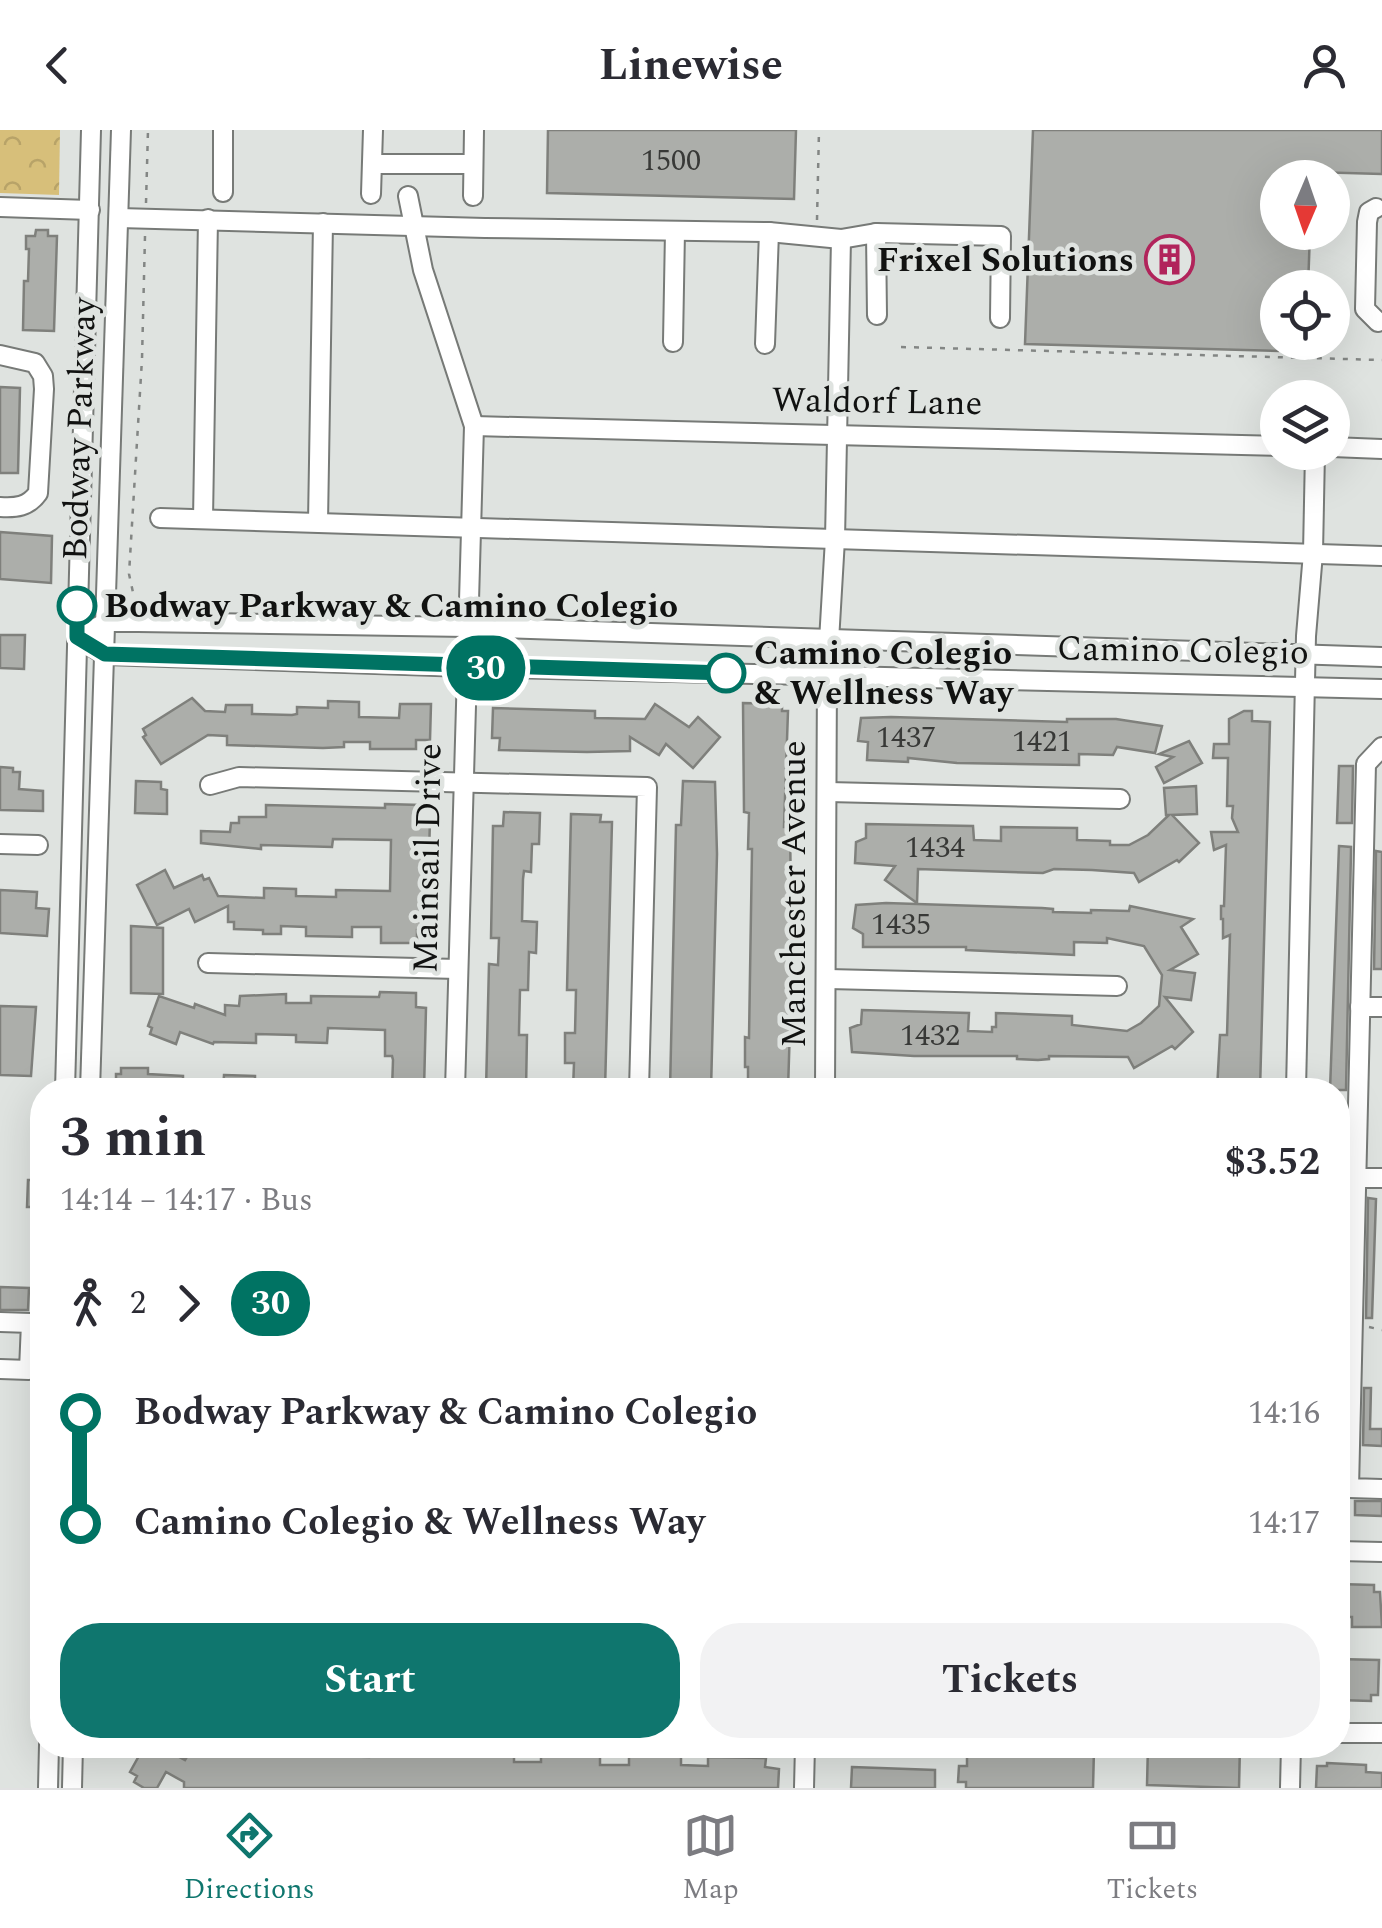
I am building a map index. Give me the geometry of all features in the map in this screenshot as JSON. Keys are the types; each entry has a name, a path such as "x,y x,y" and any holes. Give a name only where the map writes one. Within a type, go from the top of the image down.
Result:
{"street":[{"name":"Bodway Parkway","path":"66,1078 90,130"},
{"name":"Bodway Parkway","path":"90,1078 122,130"},
{"path":"223,130 223,192"},
{"path":"372,130 372,194"},
{"path":"473,196 474,130"},
{"path":"373,164 474,164"},
{"path":"408,196 422,270 474,426"},
{"path":"0,207 90,210"},
{"path":"1376,208 1368,212 1364,310 1378,322"},
{"path":"120,218 769,232 841,239 876,232 1000,236 1000,318"},
{"path":"203,518 208,220"},
{"path":"318,522 323,223"},
{"path":"673,342 674,231"},
{"path":"765,344 769,232"},
{"path":"876,232 877,315"},
{"name":"Manchester Avenue","path":"825,1078 827,675 835,539 841,239"},
{"path":"0,356 36,364 43,376 44,389 40,483 32,502 22,507 0,507"},
{"name":"Waldorf Lane","path":"474,426 1260,445"},
{"name":"Mainsail Drive","path":"455,1078 474,426"},
{"path":"1350,448 1382,450"},
{"path":"1296,1078 1314,470"},
{"path":"160,518 1382,556"},
{"name":"Camino Colegio","path":"77,637 107,622 467,627 1382,657"},
{"name":"Camino Colegio","path":"77,637 105,654 466,667 1382,689"},
{"path":"1350,1453 1366,764 1382,747"},
{"path":"210,785 239,777 647,788 638,1078"},
{"path":"828,792 1120,799"},
{"path":"0,844 38,845"},
{"path":"208,963 458,968"},
{"path":"828,980 1116,986"},
{"path":"1360,1007 1382,1007"},
{"path":"1350,1166 1382,1178"},
{"path":"0,1322 30,1322"},
{"path":"0,1369 29,1370 30,1346"},
{"path":"1350,1488 1382,1489"},
{"path":"1350,1551 1382,1552"},
{"path":"1350,1733 1382,1734"},
{"path":"48,1788 49,1758"},
{"path":"72,1788 73,1758"},
{"path":"804,1788 805,1758"},
{"path":"1290,1788 1291,1758"}],"path":[{"path":"816,236 819,130"},
{"path":"900,347 1382,360"},
{"path":"128,602 134,597"}],"green space":[{"path":"0,130 60,130 59,195 0,193"}],"building":[{"path":"548,130 796,130 794,199 547,193"},
{"name":"Frixel Solutions","path":"1033,130 1382,130 1382,174 1350,173 1350,160 1260,160 1260,250 1309,250 1309,270 1260,270 1260,351 1025,344"},
{"path":"36,230 48,230 48,236 57,236 54,331 23,330 24,281 28,281 26,236 35,236"},
{"path":"0,387 20,388 18,473 0,473"},
{"path":"0,532 52,536 51,583 0,579"},
{"path":"0,635 25,635 24,669 0,668"},
{"path":"192,698 205,711 225,712 226,705 252,705 252,714 292,715 297,714 297,707 328,708 328,701 359,702 359,717 399,718 400,704 431,704 430,740 416,740 416,749 370,749 370,742 344,742 344,747 323,748 227,745 227,736 208,735 161,764 143,737 143,729"},
{"path":"743,703 782,704 782,711 788,711 784,827 790,827 794,899 788,1078 748,1078 745,1067 745,1037 749,1038 752,849 748,849 749,813 744,812"},
{"path":"655,704 689,727 698,717 720,737 693,768 666,744 659,755 630,737 630,751 587,752 499,750 500,738 492,738 493,708 595,711 595,718 645,719"},
{"path":"1252,711 1252,721 1270,722 1260,1078 1218,1078 1220,1035 1227,1035 1230,935 1223,938 1221,919 1226,845 1214,850 1211,832 1238,832 1232,818 1233,806 1227,806 1228,758 1213,758 1214,744 1229,744 1229,719"},
{"path":"861,718 1067,722 1116,719 1162,726 1155,753 1117,747 1113,755 1079,754 1079,765 867,760 868,742 858,741"},
{"path":"1189,741 1202,763 1164,783 1156,767 1173,757 1159,754"},
{"path":"1339,766 1353,766 1352,823 1337,823"},
{"path":"0,767 20,772 19,789 43,791 43,811 0,810"},
{"path":"136,781 161,782 161,789 167,790 167,814 135,813"},
{"path":"683,781 715,782 711,1078 670,1078 676,825 681,825"},
{"path":"1196,786 1197,814 1172,815 1199,843 1179,862 1139,882 1134,873 1092,870 1054,869 1043,873 918,869 917,903 885,880 895,866 855,863 856,842 866,838 866,824 973,826 974,840 1001,841 1001,827 1077,828 1077,840 1129,845 1148,835 1169,815 1164,788"},
{"path":"385,804 421,805 420,819 430,819 427,930 417,930 417,943 381,943 381,927 352,927 352,937 306,936 306,927 281,926 281,934 234,929 234,922 228,922 228,906 195,922 189,909 157,925 137,885 165,870 174,888 202,875 204,880 209,878 218,896 264,898 264,888 296,889 296,896 336,897 336,890 390,891 391,840 333,839 332,847 261,845 261,849 201,843 201,831 230,832 231,823 239,823 239,817 266,817 266,805 385,808"},
{"path":"504,812 540,813 539,844 532,844 531,872 524,871 523,879 522,921 537,922 536,953 529,952 528,990 520,990 519,1035 527,1035 526,1078 486,1078 489,964 498,965 499,938 491,938 493,826 503,826"},
{"path":"571,814 601,815 600,822 612,822 605,1078 573,1078 574,1063 565,1063 565,1033 575,1033 576,990 567,990"},
{"path":"1339,846 1351,847 1346,1078 1330,1078"},
{"path":"1376,851 1382,852 1382,969 1374,969"},
{"path":"0,890 37,892 36,908 49,909 47,936 0,933"},
{"path":"886,903 1091,913 1129,911 1130,906 1193,919 1181,927 1198,954 1170,970 1195,973 1191,1000 1165,997 1193,1032 1175,1049 1172,1046 1134,1068 1128,1057 1049,1056 1038,1060 1017,1056 852,1052 850,1028 861,1024 862,1010 969,1013 968,1031 992,1032 996,1013 1072,1016 1072,1025 1127,1031 1159,1006 1162,975 1144,946 1107,938 1107,943 1074,942 1074,955 966,947 863,947 863,934 853,928 856,905"},
{"path":"131,926 163,928 163,994 131,993"},
{"path":"380,992 416,993 416,1007 426,1008 424,1078 392,1078 392,1056 385,1056 385,1030 328,1028 327,1043 296,1042 296,1035 256,1034 256,1043 213,1044 180,1032 176,1044 150,1034 152,1028 148,1026 159,996 225,1015 225,1005 239,1006 240,996 286,994 286,1003 311,1003 311,996 379,997"},
{"path":"0,1006 36,1007 31,1076 0,1075"},
{"path":"121,1068 148,1068 148,1074 183,1078 116,1078 116,1074 121,1074"},
{"path":"224,1075 255,1076 255,1078 224,1078"},
{"path":"28,1180 30,1180 30,1207"},
{"path":"1368,1198 1376,1199 1372,1318 1366,1318"},
{"path":"0,1287 29,1288 28,1310 0,1310"},
{"path":"1364,1388 1371,1388 1370,1429 1382,1429 1382,1446 1363,1445"},
{"path":"1355,1501 1382,1501 1382,1516 1355,1515"},
{"path":"1350,1584 1374,1585 1374,1592 1380,1592 1382,1627 1352,1627"},
{"path":"1350,1659 1379,1660 1378,1695 1371,1695 1371,1701 1350,1700"},
{"path":"138,1758 514,1758 514,1762 541,1762 541,1758 600,1758 600,1765 629,1765 629,1758 681,1758 681,1765 708,1766 708,1758 766,1758 765,1767 779,1769 778,1788 184,1788 184,1782 166,1772 157,1788 144,1788 134,1782 137,1776 130,1772"},
{"path":"967,1758 1094,1758 1093,1788 966,1788 966,1782 958,1782 959,1766 967,1766"},
{"path":"1148,1758 1240,1758 1239,1788 1147,1785"},
{"path":"1366,1765 1366,1772 1382,1773 1382,1788 1316,1788 1317,1766"},
{"path":"852,1767 935,1770 935,1788 851,1788"}],"bus line":[{"name":"30","path":"77,606 77,637 105,654 726,673"}],"place":[{"name":"Frixel Solutions","path":"1169,260"},
{"name":"Bodway Parkway & Camino Colegio","path":"77,606"},
{"name":"Camino Colegio & Wellness Way","path":"726,673"}]}
